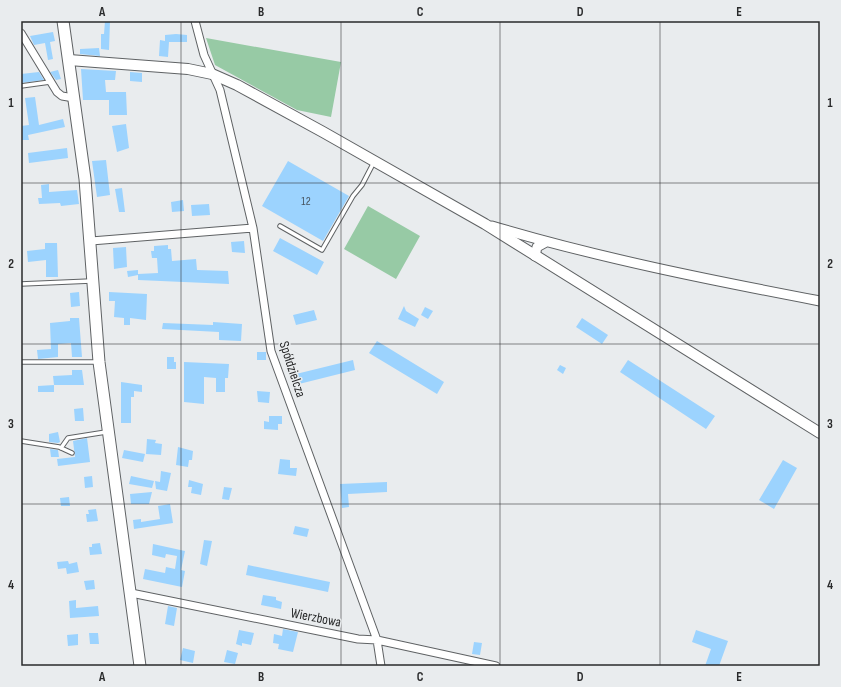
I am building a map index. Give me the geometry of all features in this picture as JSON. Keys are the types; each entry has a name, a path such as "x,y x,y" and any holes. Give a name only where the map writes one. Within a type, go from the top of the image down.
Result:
{"main road":[{"path":"63,21 85,179 91,241 99,362 140,666"},
{"path":"69,60 188,69 212,74 240,87 375,161 485,224 820,433"}],"street":[{"name":"Spółdzielcza","path":"195,21 204,55 220,90 253,228 271,351 377,640 381,666"},
{"path":"21,33 59,94 74,98"},
{"path":"485,224 546,242 737,285 820,301"},
{"path":"91,241 253,228"},
{"path":"535,256 537,247 546,242"},
{"name":"Wierzbowa","path":"131,593 350,637 377,640 496,666"}],"lane":[{"path":"21,86 51,82"},
{"path":"280,226 322,250 375,161"},
{"path":"21,284 94,281"},
{"path":"21,362 99,362"},
{"path":"61,448 68,438 109,432"},
{"path":"21,441 61,448 72,453"}],"green space":[{"path":"206,38 341,62 331,117 297,110 215,65"},
{"path":"368,206 420,236 396,279 344,249"}],"building":[{"path":"105,21 110,21 109,50 101,49 101,34 104,34"},
{"path":"53,32 55,41 50,42 53,59 48,60 45,43 34,45 30,36"},
{"path":"165,35 187,35 187,42 169,42 168,57 159,56 160,40 165,41"},
{"path":"99,48 100,56 80,54 80,49"},
{"path":"81,69 116,71 115,80 105,80 106,92 126,92 127,115 109,115 109,100 83,100"},
{"path":"58,70 61,79 56,80 50,72"},
{"path":"39,72 44,80 21,83 21,74"},
{"path":"130,72 142,73 142,82 130,81"},
{"path":"35,97 39,125 63,119 65,127 28,135 29,140 21,140 21,126 29,125 25,98"},
{"path":"126,124 129,148 117,152 112,126"},
{"path":"67,148 68,158 29,163 28,153"},
{"path":"106,160 110,195 97,197 92,161"},
{"path":"288,161 349,196 323,241 262,206"},
{"path":"49,184 49,192 77,190 79,204 61,206 60,203 39,204 38,198 42,198 41,185"},
{"path":"122,188 125,212 119,212 115,189"},
{"path":"183,200 184,211 172,212 171,202"},
{"path":"209,204 210,215 192,216 191,205"},
{"path":"280,238 324,262 317,275 273,251"},
{"path":"244,241 245,253 232,252 231,242"},
{"path":"45,243 57,243 58,277 46,277 46,260 28,262 27,251 45,249"},
{"path":"168,245 168,249 171,249 172,261 196,259 197,270 228,271 229,284 138,280 138,275 128,277 127,271 138,270 138,274 158,273 157,258 152,258 151,251 154,251 154,246"},
{"path":"126,247 127,267 114,269 113,248"},
{"path":"79,292 80,306 71,307 70,293"},
{"path":"109,292 147,294 146,320 130,318 130,325 124,325 124,318 114,317 115,301 109,301"},
{"path":"404,306 406,311 419,319 415,327 398,319"},
{"path":"425,307 433,311 428,319 421,315"},
{"path":"314,310 317,320 296,325 293,315"},
{"path":"70,318 79,318 82,357 72,357 71,343 58,344 58,357 38,359 37,350 51,349 50,323 70,321"},
{"path":"582,318 608,335 602,344 576,327"},
{"path":"213,322 242,324 241,341 219,340 219,332 162,329 163,323 213,325"},
{"path":"377,341 444,382 437,394 369,353"},
{"path":"257,352 266,352 266,360 257,360"},
{"path":"167,357 174,357 176,369 167,369"},
{"path":"353,360 355,370 295,385 292,375"},
{"path":"628,360 715,416 706,429 620,372"},
{"path":"184,362 229,364 228,378 225,378 225,392 216,392 216,378 204,377 204,404 184,402"},
{"path":"560,365 566,368 563,374 557,370"},
{"path":"72,370 82,370 84,385 54,385 53,376 72,375"},
{"path":"121,382 142,385 142,392 134,391 134,397 131,397 131,423 121,423"},
{"path":"54,385 54,392 38,392 38,386"},
{"path":"257,391 270,392 269,403 258,402"},
{"path":"83,408 84,421 75,421 74,409"},
{"path":"269,416 282,416 282,424 278,424 278,430 264,429 264,421 269,422"},
{"path":"58,432 60,442 49,442 49,434"},
{"path":"87,438 90,462 58,466 57,459 75,457 73,441"},
{"path":"147,439 156,440 155,443 162,444 161,455 146,454"},
{"path":"178,447 193,451 192,460 189,460 188,467 176,465"},
{"path":"50,449 58,450 59,457 51,457"},
{"path":"124,450 145,454 143,462 122,458"},
{"path":"280,459 290,460 290,468 297,468 296,476 278,474"},
{"path":"783,460 797,468 774,509 759,500"},
{"path":"161,471 171,473 167,491 156,489 155,481 160,482"},
{"path":"92,476 93,487 85,488 84,477"},
{"path":"131,476 154,481 152,488 129,484"},
{"path":"189,480 203,484 201,495 191,493 192,487 188,487"},
{"path":"387,482 387,492 348,494 349,507 342,508 340,484"},
{"path":"224,487 232,488 229,500 222,499"},
{"path":"152,492 149,504 131,504 130,494"},
{"path":"69,497 70,506 61,506 60,498"},
{"path":"170,504 173,523 134,529 133,520 141,519 141,522 160,519 158,506"},
{"path":"96,509 98,521 87,522 86,514 89,514 88,510"},
{"path":"295,526 309,529 307,537 293,534"},
{"path":"204,540 212,541 207,566 200,564"},
{"path":"100,543 102,554 90,555 89,547 92,547 92,544"},
{"path":"153,544 185,551 181,570 185,571 182,587 143,579 145,569 165,573 166,567 175,569 177,556 166,554 165,558 152,555"},
{"path":"68,561 69,564 77,562 79,572 67,574 66,568 58,569 57,562"},
{"path":"248,565 330,582 328,592 246,575"},
{"path":"94,580 95,589 86,590 84,581"},
{"path":"263,595 276,597 276,600 282,602 281,609 261,605"},
{"path":"76,600 76,608 98,606 99,616 70,618 69,601"},
{"path":"168,606 177,608 174,626 165,624"},
{"path":"283,629 298,632 293,652 278,649 279,644 273,643 274,634 282,636"},
{"path":"239,630 254,633 251,645 242,643 242,646 236,644"},
{"path":"696,630 728,641 719,666 705,666 711,649 692,642"},
{"path":"89,633 98,633 99,644 90,644"},
{"path":"78,634 78,645 68,646 67,635"},
{"path":"474,642 482,643 480,655 472,654"},
{"path":"183,648 195,651 193,663 180,660"},
{"path":"227,650 238,653 235,664 224,662"}]}
